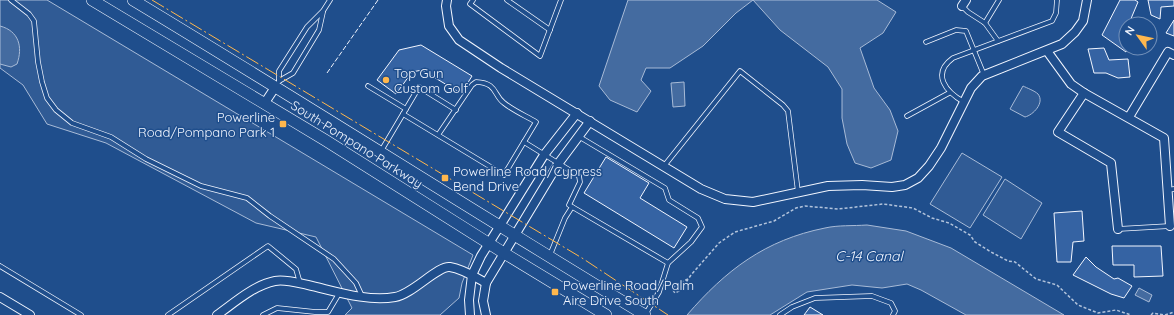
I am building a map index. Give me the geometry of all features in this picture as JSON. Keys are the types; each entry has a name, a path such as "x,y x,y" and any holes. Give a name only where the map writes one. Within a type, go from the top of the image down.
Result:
{"main road":[{"name":"South Pompano Parkway","path":"92,0 325,140 489,244 606,315"},
{"name":"South Pompano Parkway","path":"133,0 278,84 499,227 645,315"}],"street":[{"path":"447,0 446,6 449,26 459,40 501,68 701,189 725,198 753,202 828,186 862,185 892,187 905,185 918,178 929,166 941,148 971,88 984,75 1062,44 1075,32 1083,21 1087,0"},
{"path":"1047,51 1071,84 1084,93 1164,138 1171,189 1170,226"},
{"path":"1129,118 1168,52 1174,55"},
{"path":"264,104 278,84"},
{"path":"1084,93 1058,132 1111,163 1118,229"},
{"path":"470,315 469,300 472,275 499,227 544,155 577,113"},
{"path":"486,315 483,301 486,283 558,164 590,121"},
{"path":"217,315 259,287 275,281 300,283 362,296 396,297 414,289 438,270 449,266 472,275 486,283"},
{"path":"0,296 30,315"}],"lane":[{"path":"11,0 29,14 34,21 38,62 42,82 47,98 56,110 72,123 110,137 146,160 201,186 247,198 270,216 334,258 356,283 362,296"},
{"path":"278,84 279,71 303,34 323,11 330,0"},
{"path":"473,0 470,4 540,56 561,0"},
{"path":"985,23 999,0"},
{"path":"964,102 949,92 942,74 945,64 953,58 1052,21 1056,13 1057,0"},
{"path":"510,1 550,30"},
{"path":"964,3 968,12 985,23 998,41"},
{"path":"278,84 292,73 319,30 323,11"},
{"path":"926,42 956,30 966,31 984,75"},
{"path":"664,166 740,71 783,105 788,111 798,193"},
{"path":"368,86 438,135 504,175 536,122 503,102 493,88 481,82 476,82 472,85 438,135"},
{"path":"381,152 419,87 456,110"},
{"path":"907,116 949,92"},
{"path":"578,136 665,188 669,200 698,218 702,227 691,242 668,262 659,292 645,315"},
{"path":"524,142 579,176 580,182 569,206 668,262"},
{"path":"549,257 565,218 572,207"},
{"path":"1118,229 1170,226"},
{"path":"168,315 268,246 296,269 300,283"},
{"path":"0,266 81,315"},
{"path":"263,315 277,308 328,312 340,292"},
{"path":"780,315 792,307 815,298 872,296 891,304 895,311 893,315"}],"path":[{"path":"688,279 675,285 673,290 675,293 681,290 700,263 726,237 735,232 774,221 796,208 806,206 838,209 883,204 898,205 913,208 960,230 991,252 1008,261 1014,262 1036,279 1057,286 1078,305 1098,313 1116,310 1130,315"},
{"path":"1151,315 1154,313 1164,315 1174,312"}],"shaded area":[{"path":"0,0 47,0 473,255 462,283 459,298 440,315 345,315 352,308 316,237 256,223 106,143 47,124 23,85 0,68"},
{"path":"1023,86 1038,94 1040,97 1037,108 1025,117 1010,109"},
{"path":"962,153 1002,177 970,228 930,204"},
{"path":"1005,179 1042,203 1021,239 983,215"}],"water":[{"path":"628,0 753,0 736,13 703,46 670,68 646,68 641,80 651,91 637,112 610,100 599,86"},
{"path":"753,0 877,0 896,12 883,33 860,48 874,88 890,110 898,131 891,160 871,168 855,163 847,144 842,118 842,89 828,67 780,30"},
{"path":"0,26 12,32 18,40 20,52 19,58 17,64 11,67 0,64"},
{"path":"684,82 685,106 673,107 671,83"},
{"name":"C-14 Canal","path":"867,225 906,231 951,248 1064,315 966,315 921,290 907,284 882,288 852,285 807,292 770,315 687,315 732,271 765,249 803,233 840,226"},
{"path":"1139,288 1152,295 1149,302 1135,295"}],"building":[{"path":"1120,0 1135,0 1138,2 1132,16 1118,16 1118,46 1102,35"},
{"path":"1148,0 1174,0 1174,6 1161,7 1160,19 1158,16 1151,15"},
{"path":"1174,20 1174,36 1166,33"},
{"path":"421,45 472,76 464,89 457,91 422,70 412,72 396,94 377,80 399,50"},
{"path":"1104,48 1109,60 1128,59 1130,77 1118,78 1106,73 1094,73 1088,49"},
{"path":"606,157 649,183 640,198 687,227 674,248 584,193"},
{"path":"1082,211 1084,241 1073,242 1071,262 1057,262 1054,213"},
{"path":"1112,246 1161,246 1163,276 1134,277 1134,265 1113,265"},
{"path":"1086,257 1096,267 1114,279 1118,278 1132,286 1124,298 1111,294 1073,275"},
{"path":"810,307 823,315 804,315"}],"fence":[{"path":"327,73 378,0"}],"power":[{"path":"152,0 582,258 668,315"}],"place":[{"name":"Top Gun Custom Golf","path":"386,80"},
{"name":"Powerline Road/Pompano Park 1","path":"283,124"},
{"name":"Powerline Road/Cypress Bend Drive","path":"445,178"},
{"name":"Powerline Road/Palm Aire Drive South","path":"555,292"}]}
